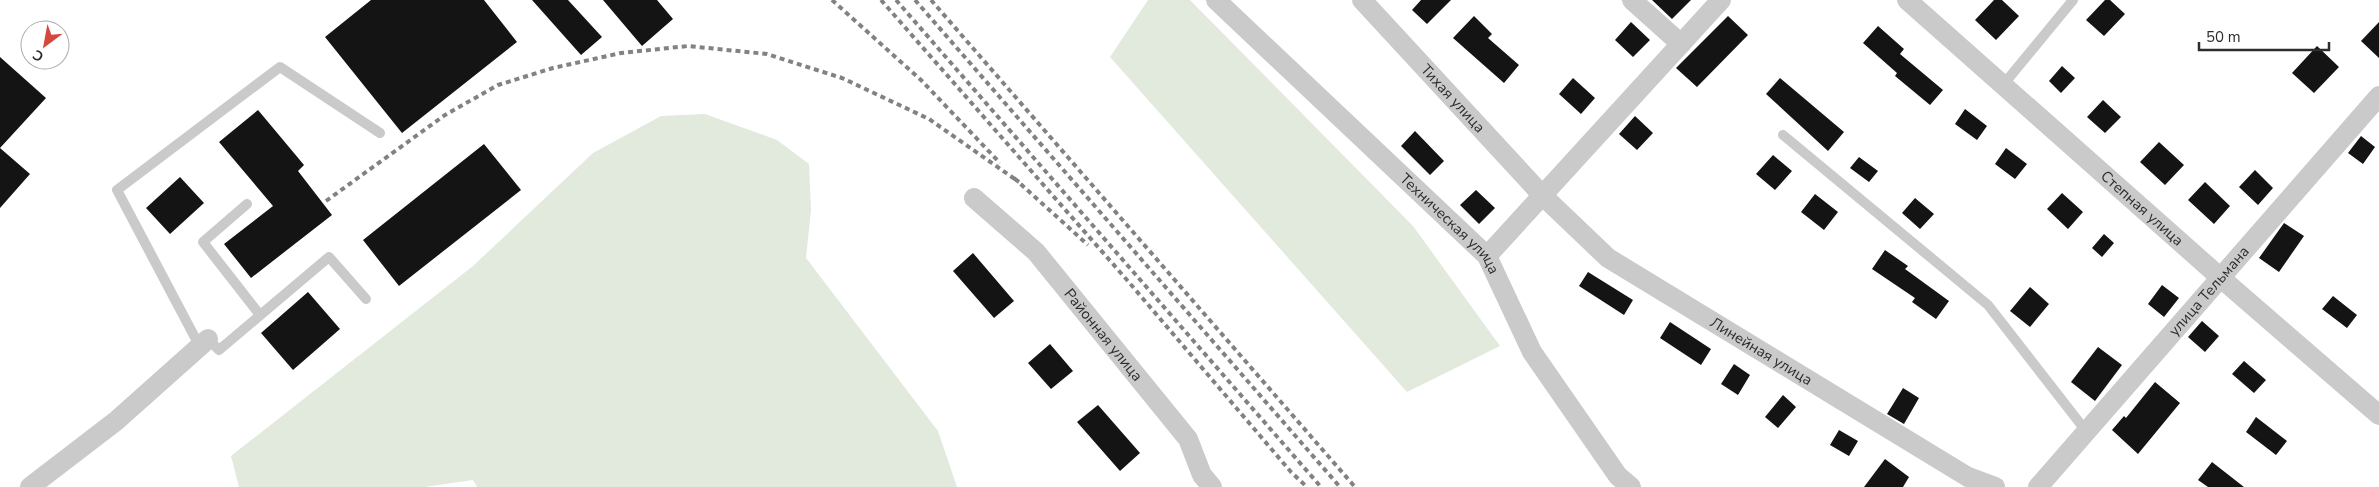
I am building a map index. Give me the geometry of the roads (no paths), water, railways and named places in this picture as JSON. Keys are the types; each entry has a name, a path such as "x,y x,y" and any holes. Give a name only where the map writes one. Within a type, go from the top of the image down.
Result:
{"street":[{"name":"Техническая улица","path":"1216,0 1487,256 1532,352 1618,476 1631,487"},
{"name":"Тихая улица","path":"1362,0 1543,196"},
{"path":"1632,0 1681,44"},
{"path":"1487,256 1721,0"},
{"name":"Степная улица","path":"1907,0 2222,279 2379,415"},
{"name":"улица Тельмана","path":"2038,487 2222,279 2379,96"},
{"name":"Линейная улица","path":"1543,196 1608,258 1968,477 1995,487"},
{"name":"Районная улица","path":"974,198 1042,260 1188,439 1202,475 1212,487"},
{"path":"30,487 116,420 204,343"}],"lane":[{"path":"2003,85 2073,0"},
{"path":"366,300 329,258 219,350 204,343 117,190 280,67 380,133"},
{"path":"1783,135 1988,305 2086,431"},
{"path":"246,204 203,242 260,315"}],"railway":[{"path":"832,0 921,80 1000,163"},
{"path":"881,0 1127,280 1291,472 1307,487"},
{"path":"896,0 1321,487"},
{"path":"915,0 1340,487"},
{"path":"931,0 1355,487"},
{"path":"326,201 445,115 498,85 553,68 621,53 688,46 767,54 842,78 929,119 1019,182"},
{"path":"1014,178 1088,245"}]}
